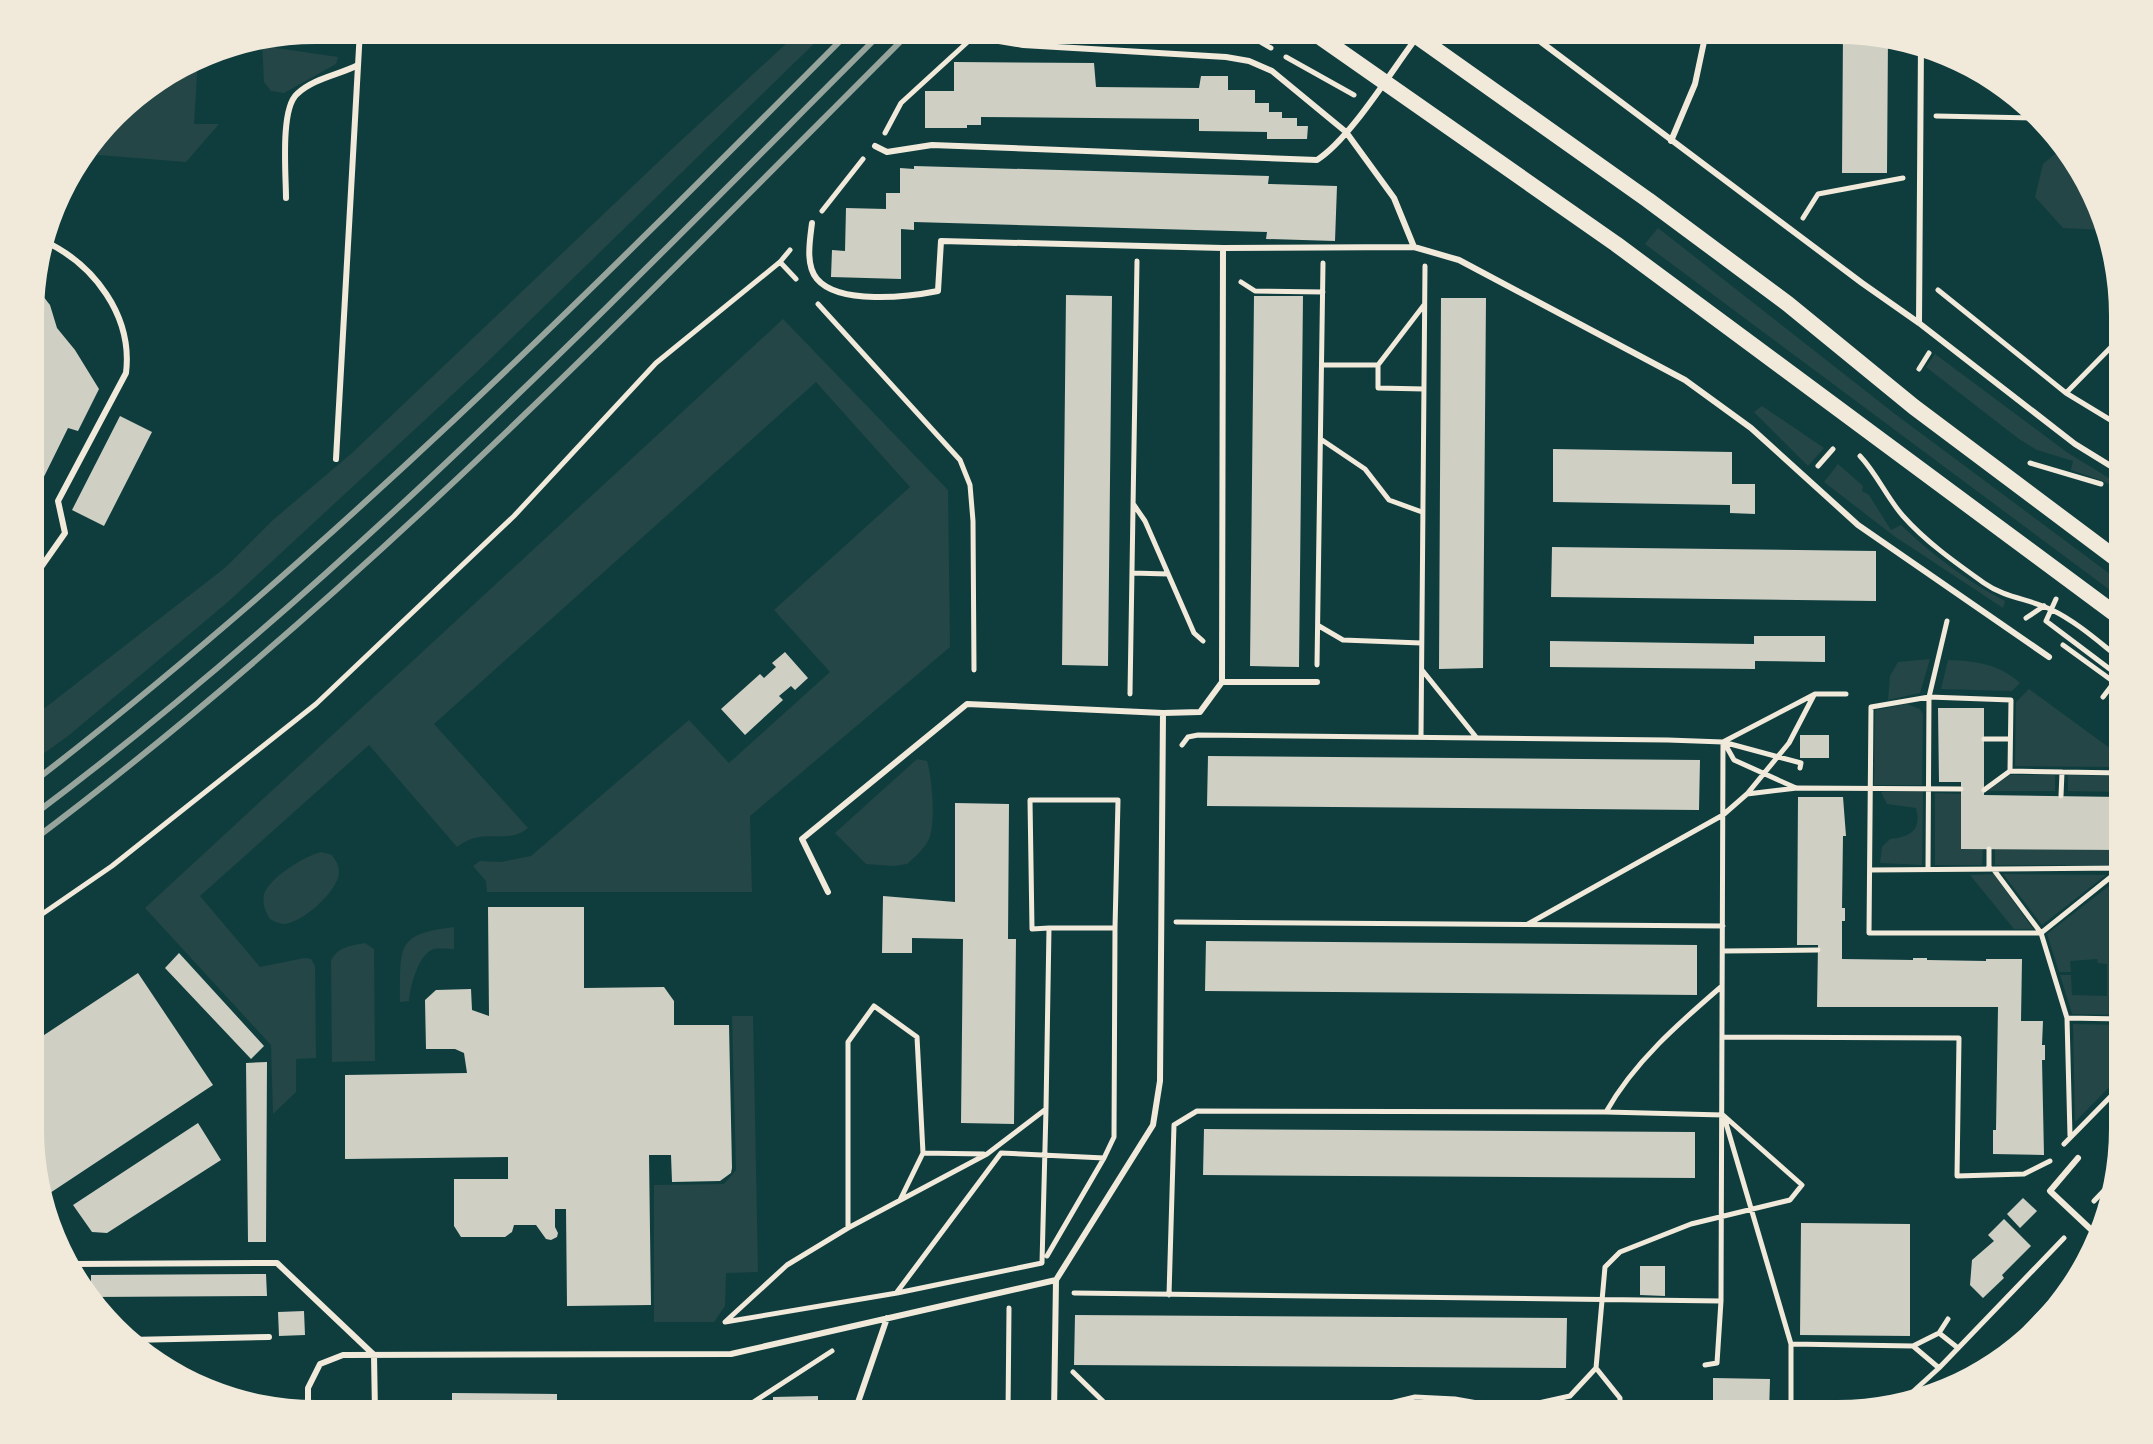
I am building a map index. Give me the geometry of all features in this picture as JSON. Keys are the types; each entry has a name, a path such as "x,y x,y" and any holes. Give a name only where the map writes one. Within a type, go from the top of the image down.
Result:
{"main road":[{"path":"1330,44 1616,244 2108,609"},
{"path":"1428,44 1788,304 1914,407 2108,552"}],"lane":[{"path":"336,459 359,44"},
{"path":"1017,44 1249,61 1272,71 1346,132 1394,198 1414,247"},
{"path":"875,146 887,152 932,145 1317,160 1330,152 1412,44"},
{"path":"1543,44 1919,323 2075,444 2108,464"},
{"path":"1671,141 1695,84 1704,44"},
{"path":"1919,323 1921,58"},
{"path":"286,198 287,112 295,95 321,79 358,65"},
{"path":"812,223 809,258 816,278 838,292 904,298 938,291 941,241 1223,248 1414,247 1459,260 1685,380 1751,428 1858,525 2049,657"},
{"path":"44,563 65,533 58,501 126,373 128,354 122,326 105,289 63,250 53,245"},
{"path":"828,892 802,839 967,704 1200,712 1222,682 1223,248"},
{"path":"1222,682 1317,682"},
{"path":"1054,1400 1056,1280 1153,1125 1160,1081 1163,713"},
{"path":"2078,1158 2050,1191 2090,1228"},
{"path":"81,1264 277,1263 374,1355 375,1400"},
{"path":"308,1400 308,1388 320,1364 343,1355 731,1354 1056,1280"},
{"path":"859,1400 887,1318"},
{"path":"145,1340 269,1337"}],"path":[{"path":"44,913 112,866 316,704 514,516 656,363 780,262 875,146 901,103 966,44"},
{"path":"1265,44 1363,100"},
{"path":"1920,115 2024,118"},
{"path":"1803,218 1818,194 1907,177 1907,192"},
{"path":"1790,209 1814,227"},
{"path":"1130,711 1137,246"},
{"path":"1317,682 1324,247"},
{"path":"1421,737 1425,251"},
{"path":"780,262 801,285"},
{"path":"1223,270 1255,291 1323,292"},
{"path":"1919,275 2066,393 2108,418"},
{"path":"812,297 960,460 970,485 973,521 974,670"},
{"path":"1424,389 1378,388 1378,365 1425,304"},
{"path":"2066,393 2108,350"},
{"path":"1322,365 1378,365"},
{"path":"1321,440 1365,469 1389,500 1423,512"},
{"path":"1819,465 1833,449"},
{"path":"1854,451 1875,473 1901,514 1919,533 1987,585 2006,596 2052,609 2108,650"},
{"path":"2023,460 2106,487"},
{"path":"1133,505 1145,521 1194,633 1222,655"},
{"path":"1132,573 1168,574"},
{"path":"2056,599 2046,621 2108,668"},
{"path":"2026,618 2044,606"},
{"path":"1928,869 1929,697 1947,621"},
{"path":"1318,625 1343,640 1421,643"},
{"path":"1421,669 1477,738"},
{"path":"2103,697 2108,690"},
{"path":"1723,742 1815,694 1846,694"},
{"path":"1527,924 1723,815 1747,794 1789,743 1815,694"},
{"path":"2010,771 2011,700 1929,697 1871,707 1869,933 2041,933 2108,879"},
{"path":"1178,752 1188,737 1198,735 1723,742 1801,763 1800,768"},
{"path":"1984,739 2010,739"},
{"path":"1723,742 1734,760 1797,788"},
{"path":"1705,1365 1717,1363 1721,1301 1723,742"},
{"path":"1984,790 2010,771 2108,773"},
{"path":"2061,796 2062,772"},
{"path":"1747,794 1797,788 1961,789"},
{"path":"1046,1109 987,1154 848,1228 787,1265 725,1322 897,1293 1042,1263 1114,1137 1118,800 1030,800 1032,929 1115,928"},
{"path":"1989,849 1991,869 2041,933 2067,1018 2070,1137"},
{"path":"1870,870 2108,868"},
{"path":"1163,922 1723,926"},
{"path":"1042,1263 1049,928"},
{"path":"1723,951 1818,950"},
{"path":"1606,1112 1631,1076 1671,1030 1722,986"},
{"path":"848,1228 848,1042 874,1006 917,1037 923,1153 899,1201"},
{"path":"2067,1018 2108,1019"},
{"path":"1722,1037 1959,1038 1957,1176 2024,1174 2049,1162 2108,1099"},
{"path":"1169,1295 1174,1125 1197,1111 1723,1115 1802,1185 1790,1200 1678,1228 1620,1252 1605,1267 1596,1368 1570,1396 1556,1399"},
{"path":"1723,1115 1791,1344 1791,1399"},
{"path":"923,1153 1104,1158"},
{"path":"897,1293 1001,1153"},
{"path":"2094,1201 2101,1194"},
{"path":"1917,1388 2064,1238"},
{"path":"1078,1279 1070,1292 1721,1301"},
{"path":"1008,1400 1009,1302"},
{"path":"1791,1344 1913,1346 1939,1333 1948,1319"},
{"path":"1939,1333 1958,1348"},
{"path":"757,1400 841,1346"},
{"path":"1913,1346 1939,1368"},
{"path":"1069,1384 1069,1368 1101,1399"},
{"path":"1596,1368 1620,1399"},
{"path":"1406,1399 1456,1399"}],"shaded area":[{"path":"786,44 814,44 479,370 229,601 44,753 44,709 226,567 273,520 352,453"},
{"path":"276,47 338,57 336,64 284,93 271,91 264,82 262,49"},
{"path":"197,72 194,124 219,124 186,162 97,155 136,111"},
{"path":"2055,154 2073,180 2095,230 2063,228 2035,197 2043,164"},
{"path":"1658,228 1895,414 2108,573 2108,589 1645,244"},
{"path":"783,319 948,490 950,647 750,816 752,892 487,892 486,881 473,866 480,861 501,862 531,856 689,720 729,763 830,672 774,610 910,487 816,382 434,724 528,828 511,836 476,838 457,847 369,745 200,896 260,967 304,958 311,959 315,966 316,1058 296,1059 296,1092 273,1114 271,1045 145,908"},
{"path":"1935,354 2068,453 2108,477 2108,484 2071,470 2073,461 2037,450 2019,439 1926,367"},
{"path":"1762,406 1824,448 1808,466 1754,412"},
{"path":"1838,464 1863,486 1862,491 1869,495 1891,530 1901,525 1950,567 2005,601 2003,608 1894,536 1824,482"},
{"path":"1930,659 1920,693 1888,700 1890,676 1898,662"},
{"path":"1948,660 1987,665 2020,683 2012,691 1941,689"},
{"path":"2029,689 2108,747 2108,767 2015,766 2016,702"},
{"path":"1907,704 1920,709 1923,714 1922,785 1874,785 1875,710"},
{"path":"917,759 927,761 930,778 933,812 929,839 907,864 866,864 835,833"},
{"path":"2010,775 2055,775 2055,791 1987,791"},
{"path":"2068,775 2108,776 2108,792 2068,791"},
{"path":"1923,791 1922,865 1880,863 1882,847 1890,839 1909,834 1917,822 1916,808 1887,804 1881,792"},
{"path":"1935,793 1961,794 1983,849 1982,865 1935,865"},
{"path":"1995,849 2108,850 2108,865 1995,865"},
{"path":"321,852 332,855 339,873 326,897 308,913 290,923 282,924 270,919 263,901 268,887 289,868"},
{"path":"1994,874 2033,929 2014,929 1970,875"},
{"path":"2003,874 2106,875 2042,925"},
{"path":"2108,887 2108,1015 2072,1014 2060,975 2071,975 2072,995 2107,996 2107,964 2098,963 2097,959 2070,961 2071,972 2059,972 2047,934"},
{"path":"454,927 454,949 428,952 416,972 409,1001 400,1002 400,968 405,947 420,934"},
{"path":"365,943 374,949 375,1061 332,1062 331,961 340,950"},
{"path":"732,1016 753,1016 758,1272 726,1273 725,1306 714,1322 654,1322 654,1185 724,1184 736,1170"},
{"path":"2073,1024 2108,1025 2108,1088 2075,1122"}],"building":[{"path":"1843,44 1888,49 1887,173 1842,173"},
{"path":"954,62 1094,63 1096,87 1199,88 1201,76 1228,76 1228,90 1255,90 1255,103 1269,103 1269,112 1282,112 1282,118 1297,118 1297,126 1308,126 1307,139 1267,139 1267,132 1199,131 1199,119 981,117 981,125 967,125 967,128 925,128 925,91 954,91"},
{"path":"914,166 1269,176 1268,184 1337,186 1335,241 1266,239 1267,232 914,222 914,230 901,229 901,279 831,277 832,250 845,251 846,208 886,209 886,193 900,193 900,168 914,169"},
{"path":"1066,295 1112,296 1108,666 1062,665"},
{"path":"1254,296 1303,296 1299,667 1250,666"},
{"path":"1441,298 1486,298 1483,668 1439,669"},
{"path":"45,299 57,328 99,389 78,431 68,428 44,477"},
{"path":"120,416 152,432 104,526 72,510"},
{"path":"1553,449 1732,452 1732,484 1755,484 1755,514 1730,513 1730,505 1553,502"},
{"path":"1552,547 1876,551 1876,601 1551,597"},
{"path":"1754,636 1825,636 1825,662 1755,661 1755,669 1550,667 1550,641 1754,644"},
{"path":"785,652 808,678 795,690 791,686 779,696 783,700 745,735 721,709 760,674 764,678 776,667 772,663"},
{"path":"1938,708 1984,708 1984,795 2108,797 2108,850 1961,849 1961,782 1939,782"},
{"path":"1800,735 1829,735 1829,758 1800,758"},
{"path":"1208,756 1700,760 1699,810 1207,806"},
{"path":"1798,797 1843,797 1846,836 1843,836 1842,908 1845,908 1845,921 1842,921 1842,959 2022,959 2021,1021 2043,1021 2044,1155 1993,1154 1998,1007 1817,1007 1818,945 1797,945"},
{"path":"955,803 1009,804 1008,939 1016,939 1014,1124 961,1123 963,939 912,938 912,953 882,953 883,896 955,902"},
{"path":"488,907 584,907 584,988 664,987 674,1001 674,1025 729,1025 731,1173 720,1181 672,1182 671,1155 649,1155 651,1305 567,1306 566,1209 555,1209 558,1233 551,1240 546,1239 536,1225 514,1225 512,1232 505,1237 461,1237 454,1226 454,1179 508,1179 508,1157 345,1159 345,1075 467,1073 464,1053 455,1049 426,1049 425,1000 436,990 471,989 472,1010 489,1016"},
{"path":"1206,941 1697,945 1697,995 1205,991"},
{"path":"179,953 264,1046 251,1059 165,968"},
{"path":"138,973 213,1085 52,1192 44,1129 44,1035"},
{"path":"267,1062 266,1242 248,1242 246,1063"},
{"path":"198,1123 221,1160 107,1233 92,1232 73,1205"},
{"path":"1204,1129 1695,1132 1695,1178 1203,1175"},
{"path":"2023,1198 2037,1211 2020,1228 2007,1214"},
{"path":"2004,1219 2031,1246 1983,1298 1970,1285 1972,1260 1994,1241 1988,1235"},
{"path":"1801,1223 1910,1224 1910,1336 1800,1335"},
{"path":"1640,1266 1665,1266 1665,1296 1640,1295"},
{"path":"266,1274 267,1296 102,1297 91,1280 91,1275"},
{"path":"304,1311 305,1335 279,1336 278,1312"},
{"path":"1075,1315 1567,1318 1566,1368 1074,1365"},
{"path":"1713,1378 1770,1379 1769,1399 1713,1399"},
{"path":"452,1393 557,1394 557,1400 452,1400"},
{"path":"818,1396 818,1400 773,1400 773,1397"}],"railway":[{"path":"44,773 248,607 352,514 555,324 837,44"},
{"path":"44,807 258,634 366,537 576,337 870,44"},
{"path":"44,832 265,653 377,553 594,347 898,44"}]}
